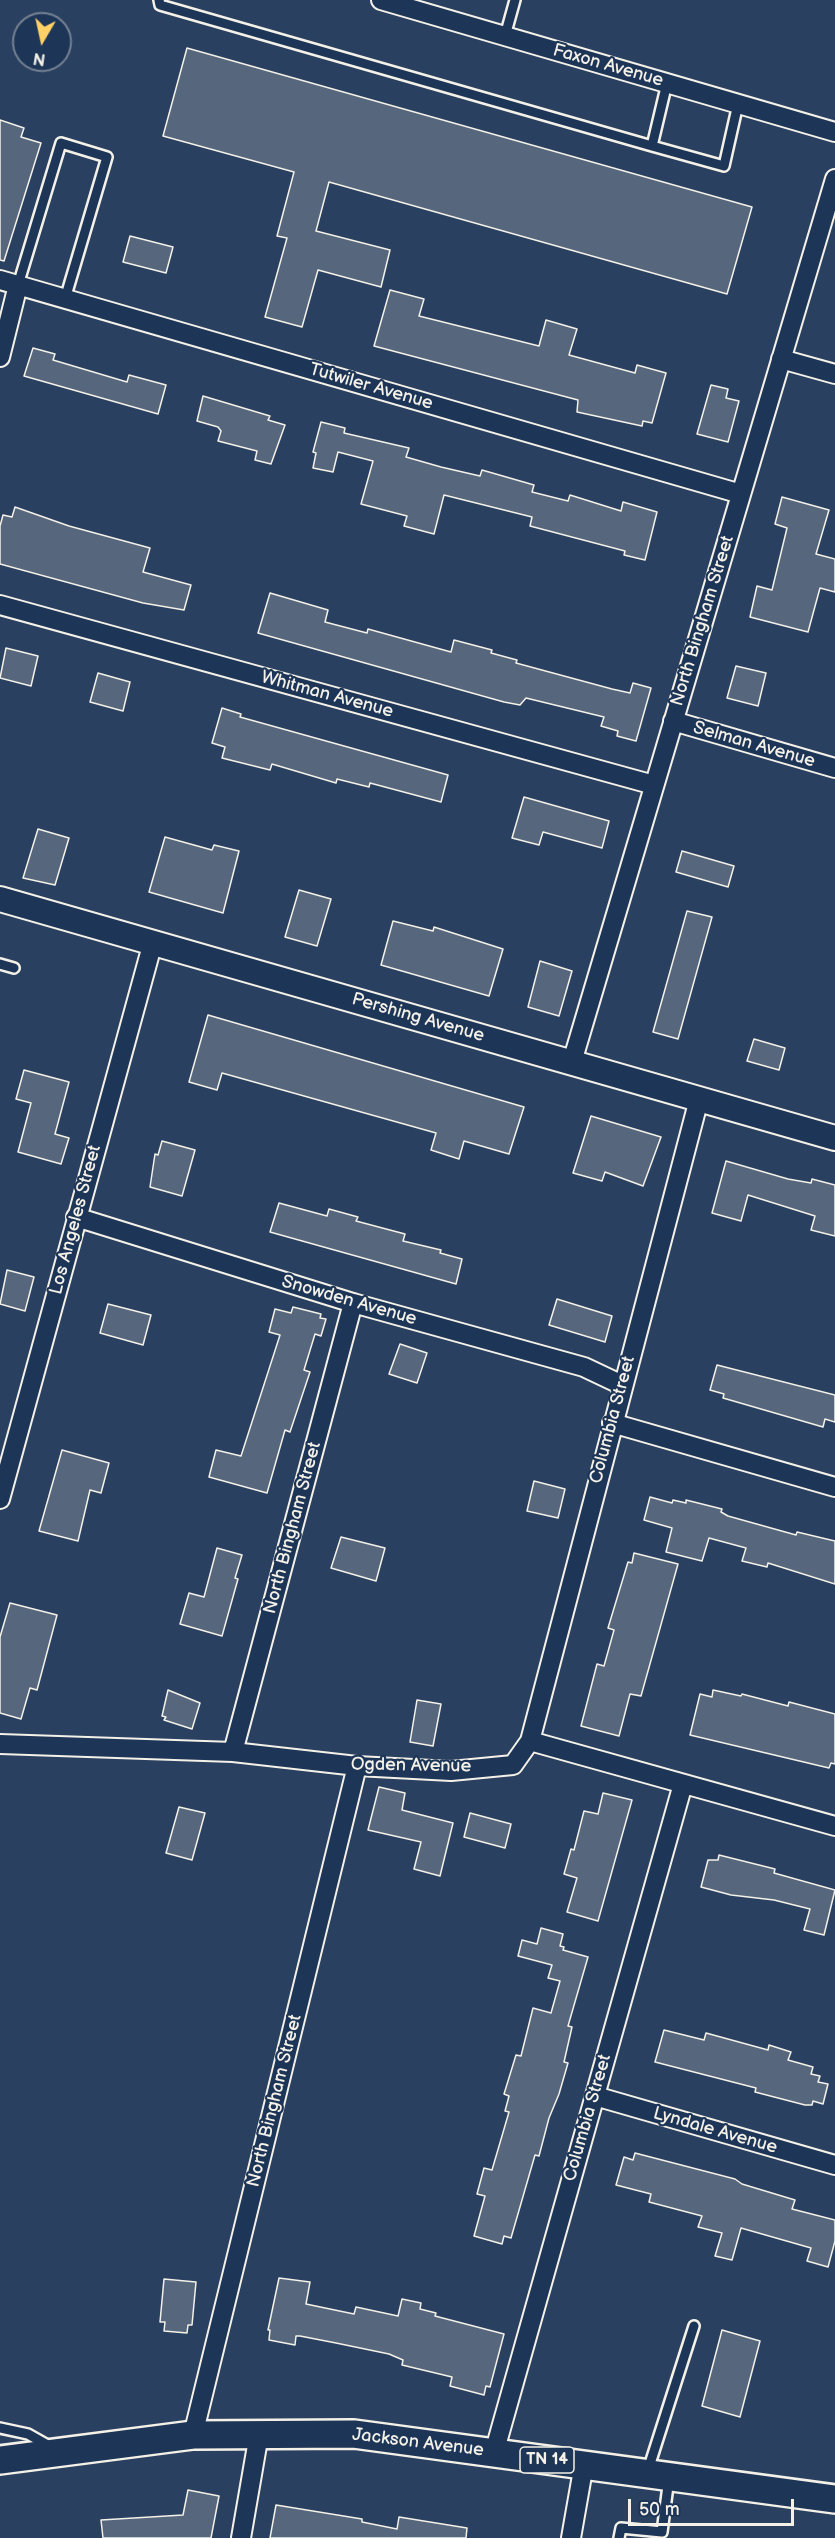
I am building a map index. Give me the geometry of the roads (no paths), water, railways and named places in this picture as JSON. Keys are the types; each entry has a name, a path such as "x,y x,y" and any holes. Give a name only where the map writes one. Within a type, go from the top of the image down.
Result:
{"main road":[{"name":"Jackson Avenue","path":"0,2460 193,2435 354,2434 835,2499"}],"street":[{"name":"Faxon Avenue","path":"381,0 835,132"},
{"name":"North Bingham Street","path":"572,1062 835,179"},
{"name":"Tutwiler Avenue","path":"0,280 741,494"},
{"path":"0,357 18,285"},
{"path":"781,359 835,374"},
{"name":"Whitman Avenue","path":"0,605 654,785"},
{"name":"Selman Avenue","path":"674,722 835,768"},
{"name":"Pershing Avenue","path":"0,899 835,1138"},
{"name":"Los Angeles Street","path":"0,1499 153,942"},
{"name":"Columbia Street","path":"530,1741 699,1099"},
{"name":"Snowden Avenue","path":"76,1217 353,1303 584,1367 622,1385"},
{"name":"North Bingham Street","path":"233,1752 353,1303"},
{"path":"612,1423 835,1488"},
{"path":"530,1741 835,1826"},
{"name":"Ogden Avenue","path":"0,1743 233,1752 357,1766 451,1771 513,1765 530,1741"},
{"name":"North Bingham Street","path":"193,2435 357,1766"},
{"name":"Columbia Street","path":"494,2453 683,1784"},
{"name":"Lyndale Avenue","path":"595,2096 835,2165"},
{"path":"241,2538 259,2434"},
{"path":"571,2538 584,2464"}],"lane":[{"path":"159,0 160,5 724,166 738,104"},
{"path":"505,36 515,0"},
{"path":"652,146 667,83"},
{"path":"18,285 62,143 107,157 65,299"},
{"path":"0,964 14,968"},
{"path":"619,2538 621,2528 662,2532 658,2474 694,2326"},
{"path":"0,2428 28,2434 61,2452"}]}
